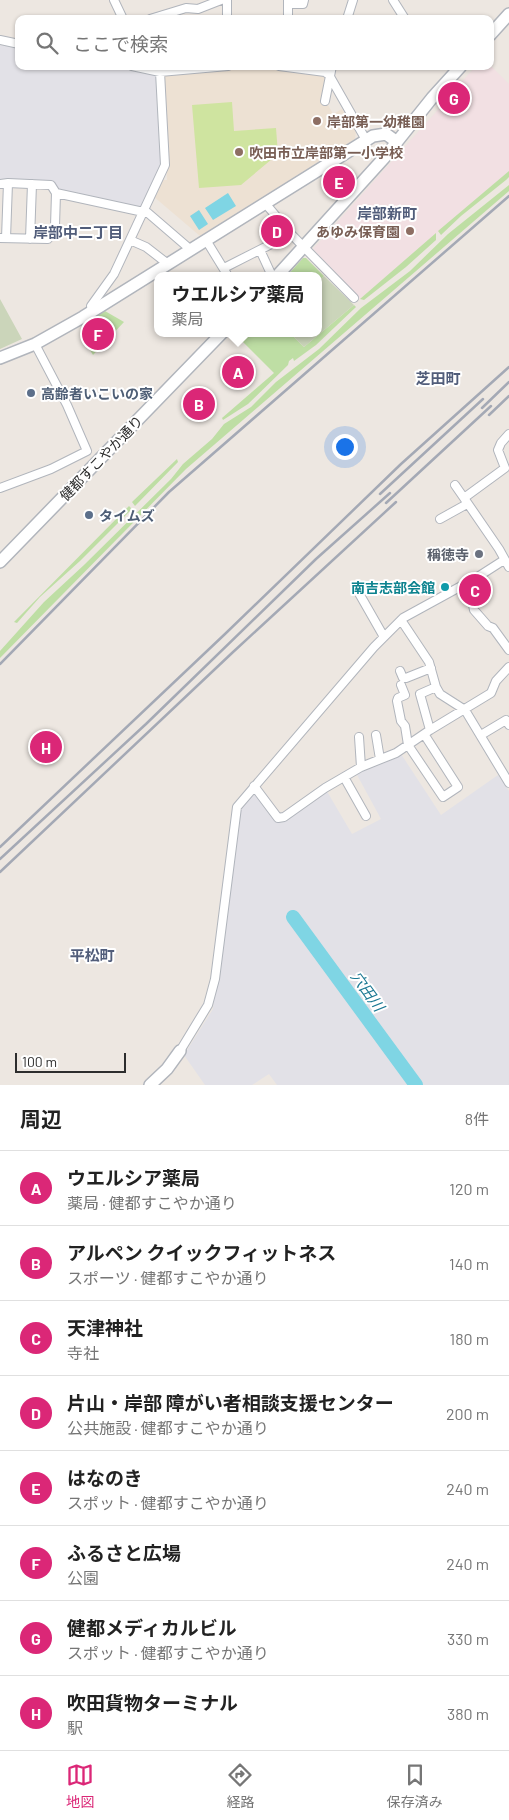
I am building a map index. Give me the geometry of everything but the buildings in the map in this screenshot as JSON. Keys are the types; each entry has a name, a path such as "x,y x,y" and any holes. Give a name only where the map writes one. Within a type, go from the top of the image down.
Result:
{"street":[{"path":"114,0 122,15"},
{"path":"163,15 186,8 198,9 221,0"},
{"path":"227,0 227,15"},
{"path":"288,15 288,2 303,4 304,0"},
{"path":"348,15 353,0"},
{"path":"393,0 402,15"},
{"path":"494,31 509,14"},
{"path":"0,40 15,43"},
{"path":"100,306 91,306 114,274 165,165 154,70"},
{"path":"311,70 325,72 329,75 366,140"},
{"path":"325,101 331,70"},
{"path":"280,272 357,189 458,70"},
{"path":"155,272 366,140 382,134 388,135 397,142"},
{"path":"4,184 51,185 56,193 56,226 48,239 3,238 4,184"},
{"path":"30,239 32,184"},
{"path":"56,193 148,213 191,250"},
{"path":"265,203 303,246 354,298"},
{"path":"224,268 292,234"},
{"path":"130,240 146,247 168,264"},
{"path":"206,240 226,272"},
{"path":"260,250 270,272"},
{"path":"0,358 35,344 154,273"},
{"name":"健都すこやか通り","path":"0,562 218,337"},
{"path":"0,488 51,469 88,451 64,398 35,344"},
{"path":"440,519 505,468 498,450 509,434"},
{"path":"150,1085 167,1069 208,1005 215,979 237,806 384,637 401,620 476,578 507,564 455,485"},
{"path":"476,578 481,589 473,605 474,610 499,635 509,650"},
{"path":"356,588 384,637"},
{"path":"401,620 431,668 440,694 465,710 509,783"},
{"path":"254,786 278,818 284,817 325,788 361,767 396,753 491,693 496,681 509,667"},
{"path":"400,672 403,678 406,678 431,668"},
{"path":"401,685 405,695 398,698 397,701 401,722 405,726 408,745 443,797 458,787 427,732 420,694 436,687"},
{"path":"481,735 506,720 509,725"},
{"path":"376,735 380,759"},
{"path":"359,738 361,767"},
{"path":"344,777 362,813"}],"shaded area":[{"path":"0,45 15,47 15,70 131,70 156,75 158,78 163,161 139,210 57,191 52,183 0,182"},
{"path":"494,69 509,84 509,171 360,299 313,249 444,103 447,105 451,101 457,105 465,95 456,88 472,70"},
{"name":"吹田市立岸部第一小学校","path":"224,70 274,70 323,75 325,78 321,102 327,103 333,114 342,109 356,132 355,139 200,236 153,196 163,180 167,180 162,74"},
{"path":"401,754 441,815 498,775 509,791 509,1085 419,1085 295,915 292,918 413,1085 277,1085 269,1074 252,1085 205,1085 184,1055 213,1009 215,979 237,807 254,786 278,818 325,788 352,834 381,819 356,773"}],"green space":[{"path":"232,102 234,131 276,128 278,154 241,185 199,188 192,105"},
{"path":"509,171 509,177 506,180 461,216 441,235 438,231"},
{"path":"509,185 509,191 186,469 0,658 0,651 44,602 171,479 183,464 212,439 224,424 251,407 276,382 319,349 361,308 410,271 448,234"},
{"path":"436,233 436,240 406,267 364,300 360,299"},
{"path":"303,258 306,258 320,272 291,272"},
{"path":"324,276 354,305 322,332 322,278"},
{"path":"0,299 22,339 0,349"},
{"path":"354,305 356,307 316,345 294,361 293,358 289,361 288,365 248,404 223,420 222,418 274,373 238,337 294,337 304,347 316,337 322,337 322,332"},
{"path":"105,311 124,322 93,355 85,342 81,327"},
{"path":"294,337 316,337 304,347"},
{"path":"177,459 178,462 135,506 132,502"},
{"path":"129,506 132,509 80,561 40,597 17,623 14,622"}],"water":[{"path":"228,193 236,206 213,220 205,208"},
{"path":"199,210 208,224 199,230 190,216"}],"waterway":[{"name":"穴田川","path":"293,917 416,1085"}],"railway":[{"path":"0,664 169,492 509,196"},
{"path":"0,847 401,464 509,367"},
{"path":"482,408 509,382"},
{"path":"489,415 509,396"},
{"path":"380,494 483,399"},
{"path":"386,503 491,406"},
{"path":"0,859 146,724 316,559 390,493"},
{"path":"0,872 232,653 396,502"}],"place":[{"name":"健都メディカルビル","path":"454,98"},
{"name":"岸部第一幼稚園","path":"317,121"},
{"name":"吹田市立岸部第一小学校","path":"239,152"},
{"name":"はなのき","path":"339,182"},
{"name":"片山・岸部 障がい者相談支援センター","path":"277,231"},
{"name":"あゆみ保育園","path":"410,231"},
{"name":"ふるさと広場","path":"98,334"},
{"name":"ウエルシア薬局","path":"238,372"},
{"name":"高齢者いこいの家","path":"31,393"},
{"name":"アルペン クイックフィットネス","path":"199,404"},
{"name":"タイムズ","path":"89,515"},
{"name":"稱徳寺","path":"479,554"},
{"name":"南吉志部会館","path":"445,587"},
{"name":"天津神社","path":"475,590"},
{"name":"吹田貨物ターミナル","path":"46,747"}],"district":[{"name":"岸部新町","path":"387,213"},
{"name":"岸部中二丁目","path":"78,232"},
{"name":"芝田町","path":"438,378"},
{"name":"平松町","path":"92,955"}]}
